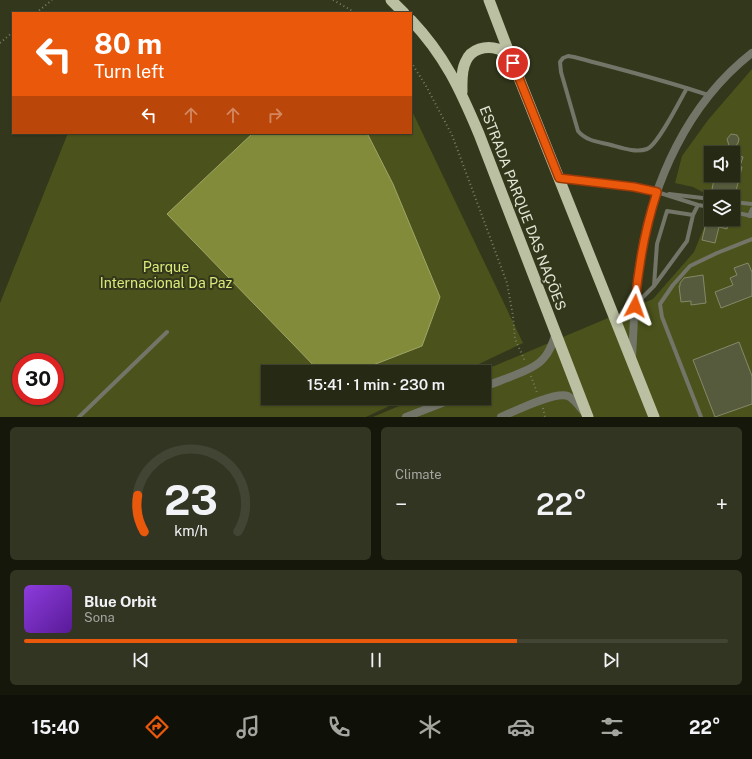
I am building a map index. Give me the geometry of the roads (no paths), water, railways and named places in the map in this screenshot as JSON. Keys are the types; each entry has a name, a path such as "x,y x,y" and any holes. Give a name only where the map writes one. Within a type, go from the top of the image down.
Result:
{"highway":[{"path":"392,0 403,12"},
{"path":"489,0 654,417"},
{"name":"ESTRADA PARQUE DAS NAÇÕES","path":"412,21 428,38 462,92 588,416"},
{"path":"462,92 464,64 468,56 474,51 486,48 498,49 513,63"}],"street":[{"path":"632,360 635,306 640,260 644,236 657,192 676,147 708,95 752,52"},
{"path":"559,178 634,187 657,192"},
{"path":"491,384 529,369 544,358 556,333"},
{"path":"500,417 549,397 558,395 568,396 588,416"},
{"path":"406,417 427,413 442,405"}],"lane":[{"path":"687,88 661,133 650,148 641,150 627,149 585,138 580,134 576,125 560,62 563,58 568,56 574,57 687,88 708,95"},
{"path":"657,192 704,198"},
{"path":"657,192 704,206"},
{"path":"740,203 752,204"},
{"path":"635,306 654,286 687,241 693,214 698,205"},
{"path":"740,214 751,216 752,208"},
{"path":"654,286 658,244 667,210 693,214"},
{"path":"702,417 662,317 660,304 673,285 693,265 717,253 752,239"},
{"path":"79,417 168,332"}],"park label":[{"name":"Parque Internacional Da Paz","path":"166,276"}]}
